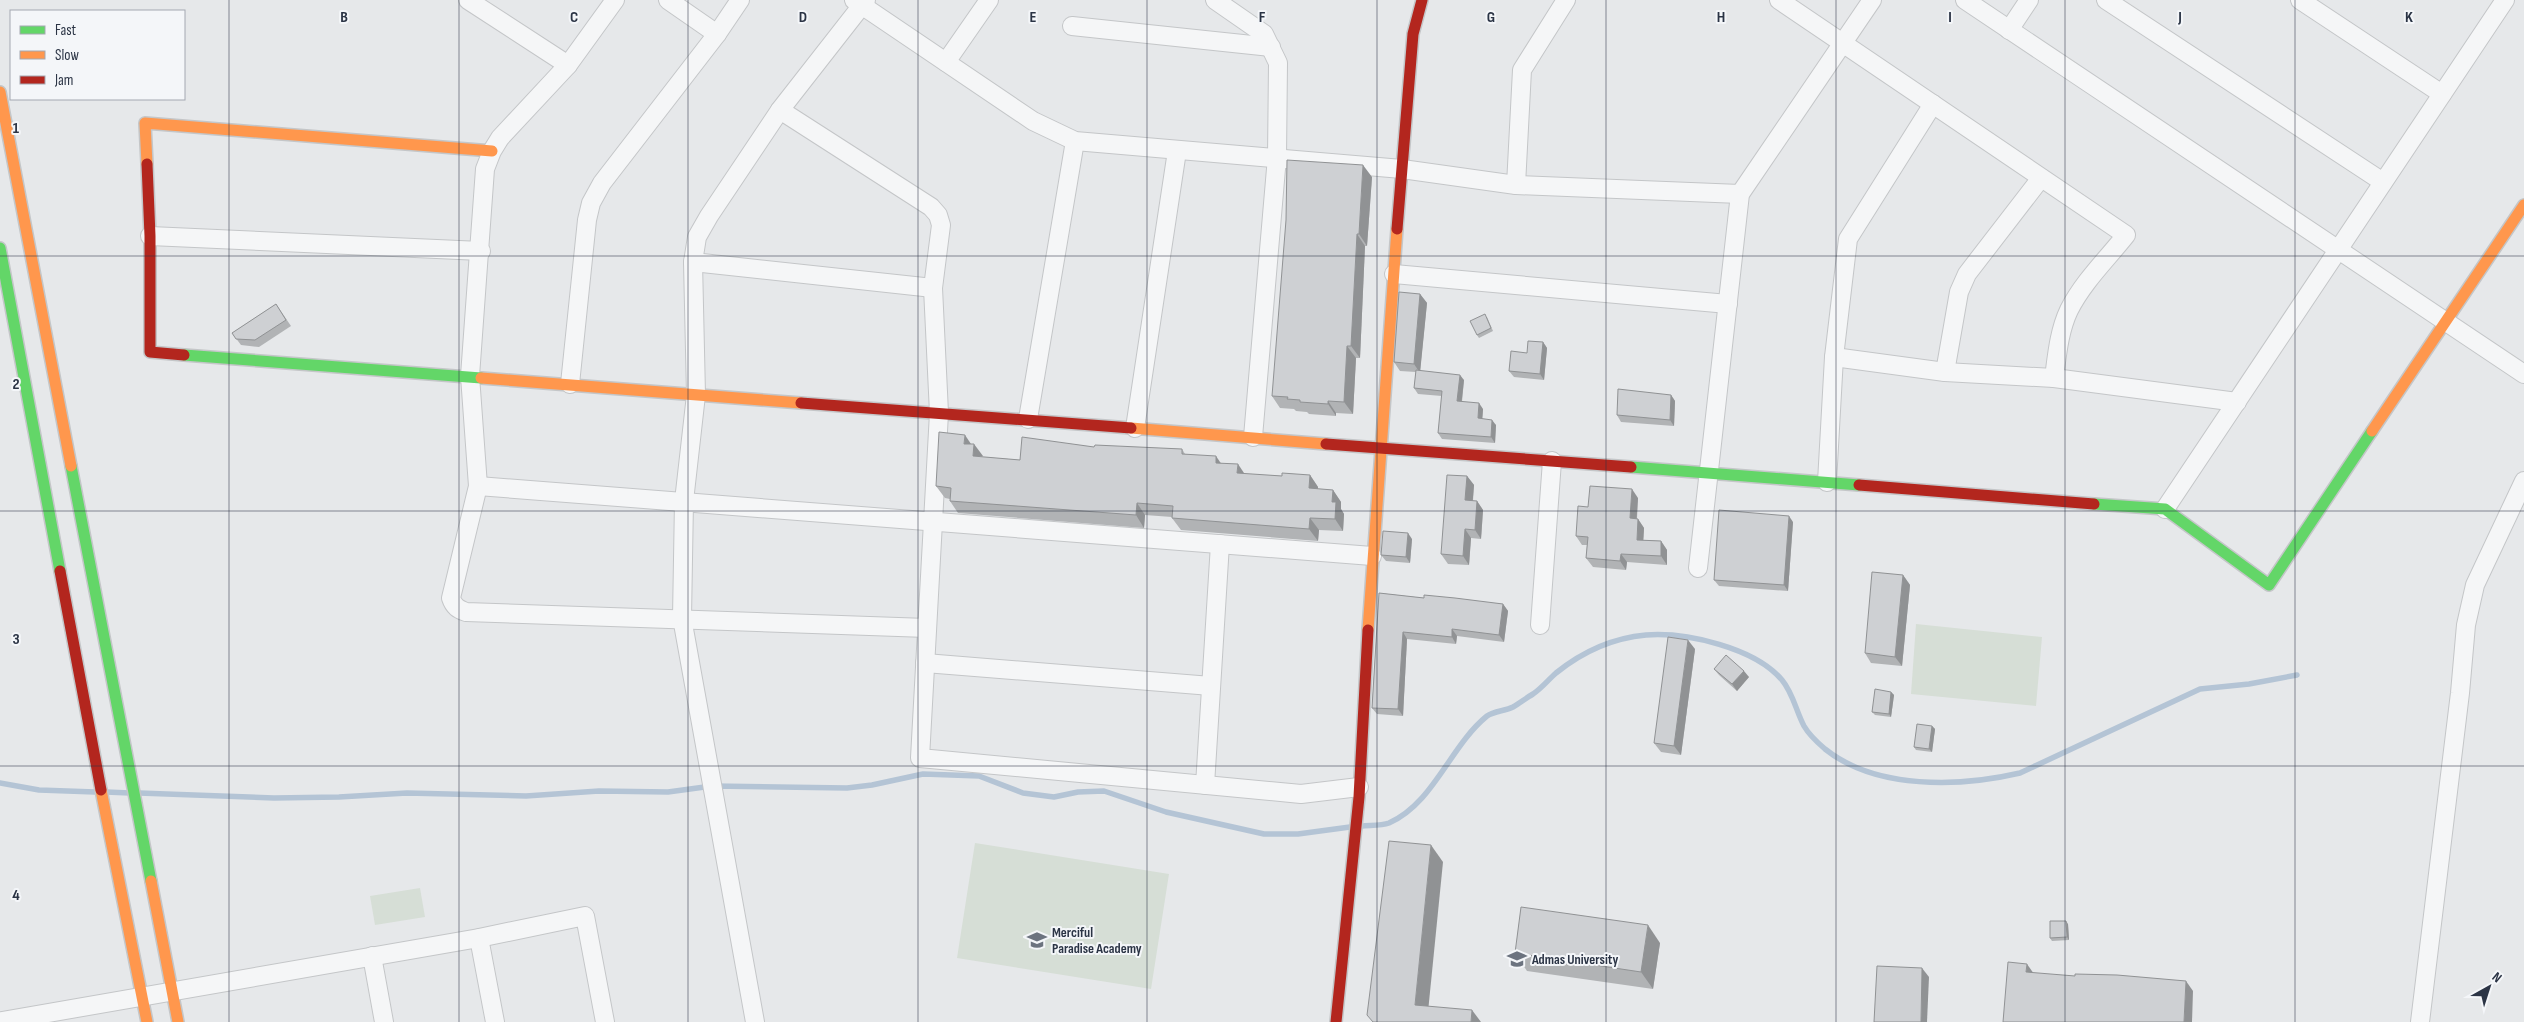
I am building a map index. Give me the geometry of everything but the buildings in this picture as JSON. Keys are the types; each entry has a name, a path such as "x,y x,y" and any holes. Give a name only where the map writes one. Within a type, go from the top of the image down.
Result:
{"street":[{"path":"468,0 568,65"},
{"path":"615,0 568,65 500,138 492,151 486,169 470,376 478,486 450,598 458,610 466,612 928,628"},
{"path":"668,0 717,34"},
{"path":"570,384 587,220 591,203 602,183 717,34 740,0"},
{"path":"946,62 989,0"},
{"path":"1215,0 1264,34 1278,63 1277,157 1253,437"},
{"path":"1516,185 1522,70 1566,0"},
{"path":"1779,0 2126,235 2083,287 2069,310 2059,340 2054,378"},
{"path":"1698,568 1740,194 1872,0"},
{"path":"1964,0 2524,374"},
{"path":"2009,30 2029,0"},
{"path":"2106,0 2383,182"},
{"path":"2300,0 2442,94"},
{"path":"2165,509 2505,0"},
{"path":"755,1022 682,618 684,501 696,395 693,262 697,236 780,110 860,2 1033,121 1075,141 1402,169 1516,185 1740,194"},
{"path":"1336,1022 1354,856 1380,447 1413,34 1418,2"},
{"path":"1072,26 1271,48"},
{"path":"0,92 178,1022"},
{"path":"1828,482 1834,357 1848,239 1933,104"},
{"path":"780,110 931,207 938,215 941,225 933,288 939,413 920,758 1301,794 1359,792"},
{"path":"492,151 145,123 150,236 150,352 2165,509 2268,585 2524,205"},
{"path":"1028,420 1075,141"},
{"path":"1135,428 1177,151"},
{"path":"1945,372 1959,292 1967,274 2041,178"},
{"path":"150,236 481,251"},
{"path":"0,248 108,830 147,1022"},
{"path":"693,262 933,288"},
{"path":"1394,274 1728,304"},
{"path":"1834,357 1945,372 2054,378 2237,402"},
{"path":"1540,625 1552,460"},
{"path":"2420,1022 2460,693 2466,625 2475,585 2524,481"},
{"path":"478,486 933,520 1372,556"},
{"path":"1205,785 1220,544"},
{"path":"926,663 1211,686"},
{"path":"1,1017 142,998 479,938 585,916 605,1022"},
{"path":"479,938 495,1022"},
{"path":"372,956 384,1022"}],"shaded area":[{"path":"1916,624 2042,637 2036,706 1911,694"},
{"path":"975,843 1169,874 1151,989 957,958"},
{"path":"420,888 425,917 375,925 370,896"}],"waterway":[{"path":"1361,826 1386,824 1405,814 1430,788 1462,743 1487,716 1516,705 1536,692 1566,665 1598,647 1622,639 1646,635 1681,636 1700,639 1719,644 1755,659 1782,680 1789,691 1804,726 1825,749 1846,762 1869,772 1919,782 1971,781 2020,773 2200,689 2249,684 2297,675"},
{"path":"139,793 274,798 407,793 526,796 599,791 668,792 712,786 847,788 872,785 923,774 979,776 1023,793 1054,797 1078,792 1104,791 1166,812 1264,834 1298,834 1350,827"},
{"path":"0,783 39,790 95,792"},
{"path":"106,792 130,793"}],"traffic: fast":[{"path":"0,248 60,571"},
{"path":"184,355 481,378"},
{"path":"2094,504 2165,509 2269,585 2372,431"},
{"path":"71,466 151,881"},
{"path":"1631,467 1859,485"}],"traffic: slow":[{"path":"0,92 71,466"},
{"path":"147,164 145,123 492,151"},
{"path":"2372,431 2524,205"},
{"path":"1368,630 1397,229"},
{"path":"481,378 801,403"},
{"path":"1131,428 1326,444"},
{"path":"101,790 147,1022"},
{"path":"151,881 178,1022"}],"traffic: jam":[{"path":"1397,229 1413,34 1422,0"},
{"path":"147,164 150,236 150,352 184,355"},
{"path":"801,403 1131,428"},
{"path":"1326,444 1631,467"},
{"path":"1859,485 2094,504"},
{"path":"60,571 101,790"},
{"path":"1336,1022 1359,797 1368,630"}],"place":[{"name":"Merciful Paradise Academy","path":"1037,940"},
{"name":"Admas University","path":"1517,959"}]}
